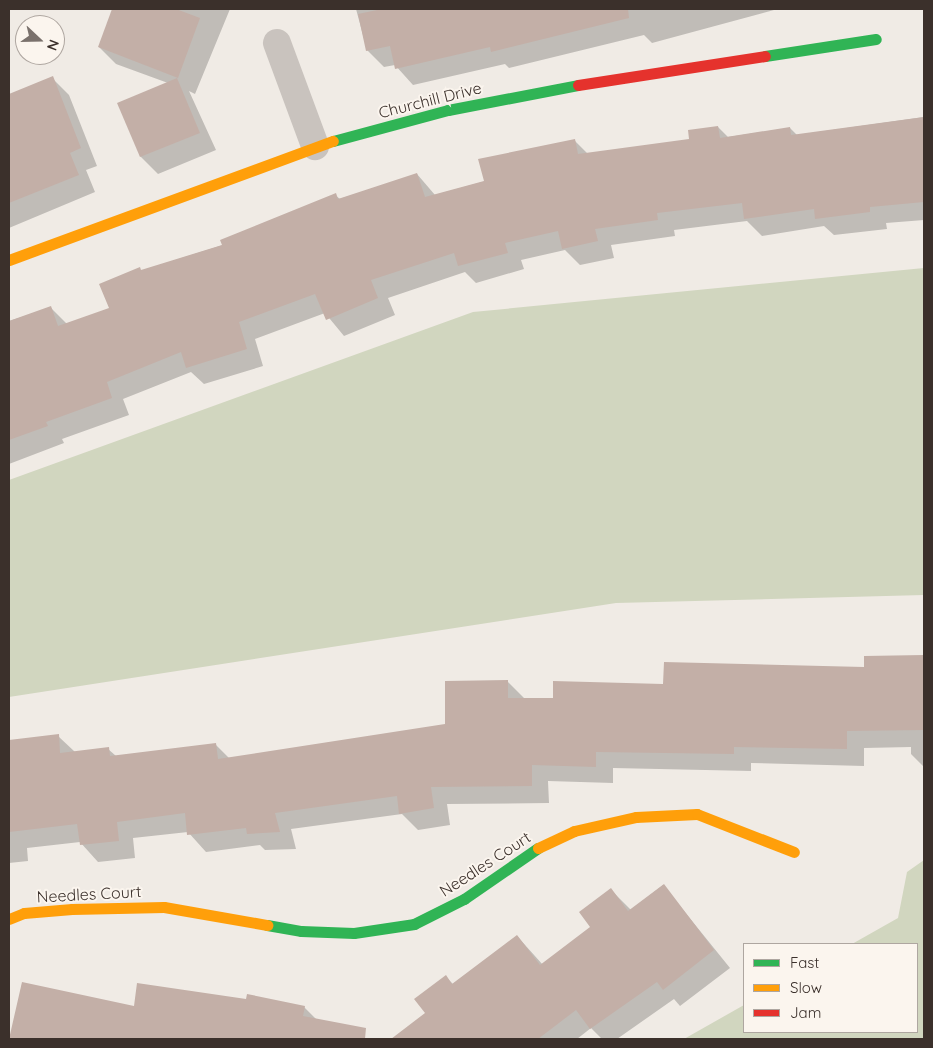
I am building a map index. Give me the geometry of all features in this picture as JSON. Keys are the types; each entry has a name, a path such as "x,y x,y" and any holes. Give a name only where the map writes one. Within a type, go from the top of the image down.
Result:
{"street":[{"name":"Churchill Drive","path":"9,260 315,146 448,110 608,79 876,39"},
{"path":"277,43 315,146"},
{"name":"Needles Court","path":"9,919 24,914 72,909 164,907 301,931 354,933 414,924 464,900 538,848 574,831 636,817 697,814 794,852"}],"green space":[{"path":"924,268 924,595 616,603 9,697 9,480 473,312"},
{"path":"924,860 924,1039 684,1039 743,1006 743,1033 918,1033 918,943 854,943 898,918 907,872"}],"building":[{"path":"112,9 176,9 200,18 178,78 98,47"},
{"path":"382,9 628,9 629,18 491,52 490,47 395,69 390,46 366,51 358,14"},
{"path":"53,76 81,148 70,153 79,175 9,203 9,94"},
{"path":"177,78 200,133 140,157 117,103"},
{"path":"924,117 924,202 870,207 870,212 815,219 814,209 744,219 742,203 657,213 658,220 595,229 598,241 562,249 558,231 505,243 508,253 458,266 454,253 371,280 378,298 326,320 315,294 239,322 247,349 186,368 181,352 107,382 112,398 46,422 48,426 9,440 9,321 51,306 58,326 109,308 99,284 140,267 141,270 222,245 220,240 336,193 338,199 417,173 425,197 484,181 478,159 575,139 578,154 689,139 688,130 718,126 720,138 790,127 791,135"},
{"path":"924,655 924,730 847,731 847,749 734,747 734,754 596,752 596,767 532,765 532,786 431,787 434,808 399,814 397,796 275,813 280,832 247,834 246,828 187,835 185,813 117,822 119,841 80,845 77,824 9,832 9,740 59,734 60,753 109,747 110,756 216,743 218,759 445,724 445,681 508,680 508,698 553,698 553,681 663,684 664,662 864,667 864,656"},
{"path":"664,884 714,950 663,990 657,982 590,1029 576,1010 538,1039 391,1039 425,1013 414,999 446,975 452,984 517,935 540,965 590,927 579,912 611,888 628,911"},
{"path":"22,982 134,1006 137,983 246,999 247,994 305,1006 303,1016 366,1028 365,1039 9,1039"}],"traffic: fast":[{"path":"765,56 876,39"},
{"path":"333,141 448,110 578,85"},
{"path":"267,925 301,931 354,933 414,924 464,899 538,848"}],"traffic: slow":[{"path":"9,260 333,141"},
{"path":"538,848 574,831 636,817 697,814 794,852"},
{"path":"9,919 24,913 72,909 164,907 267,925"}],"traffic: jam":[{"path":"578,85 765,56"}]}
